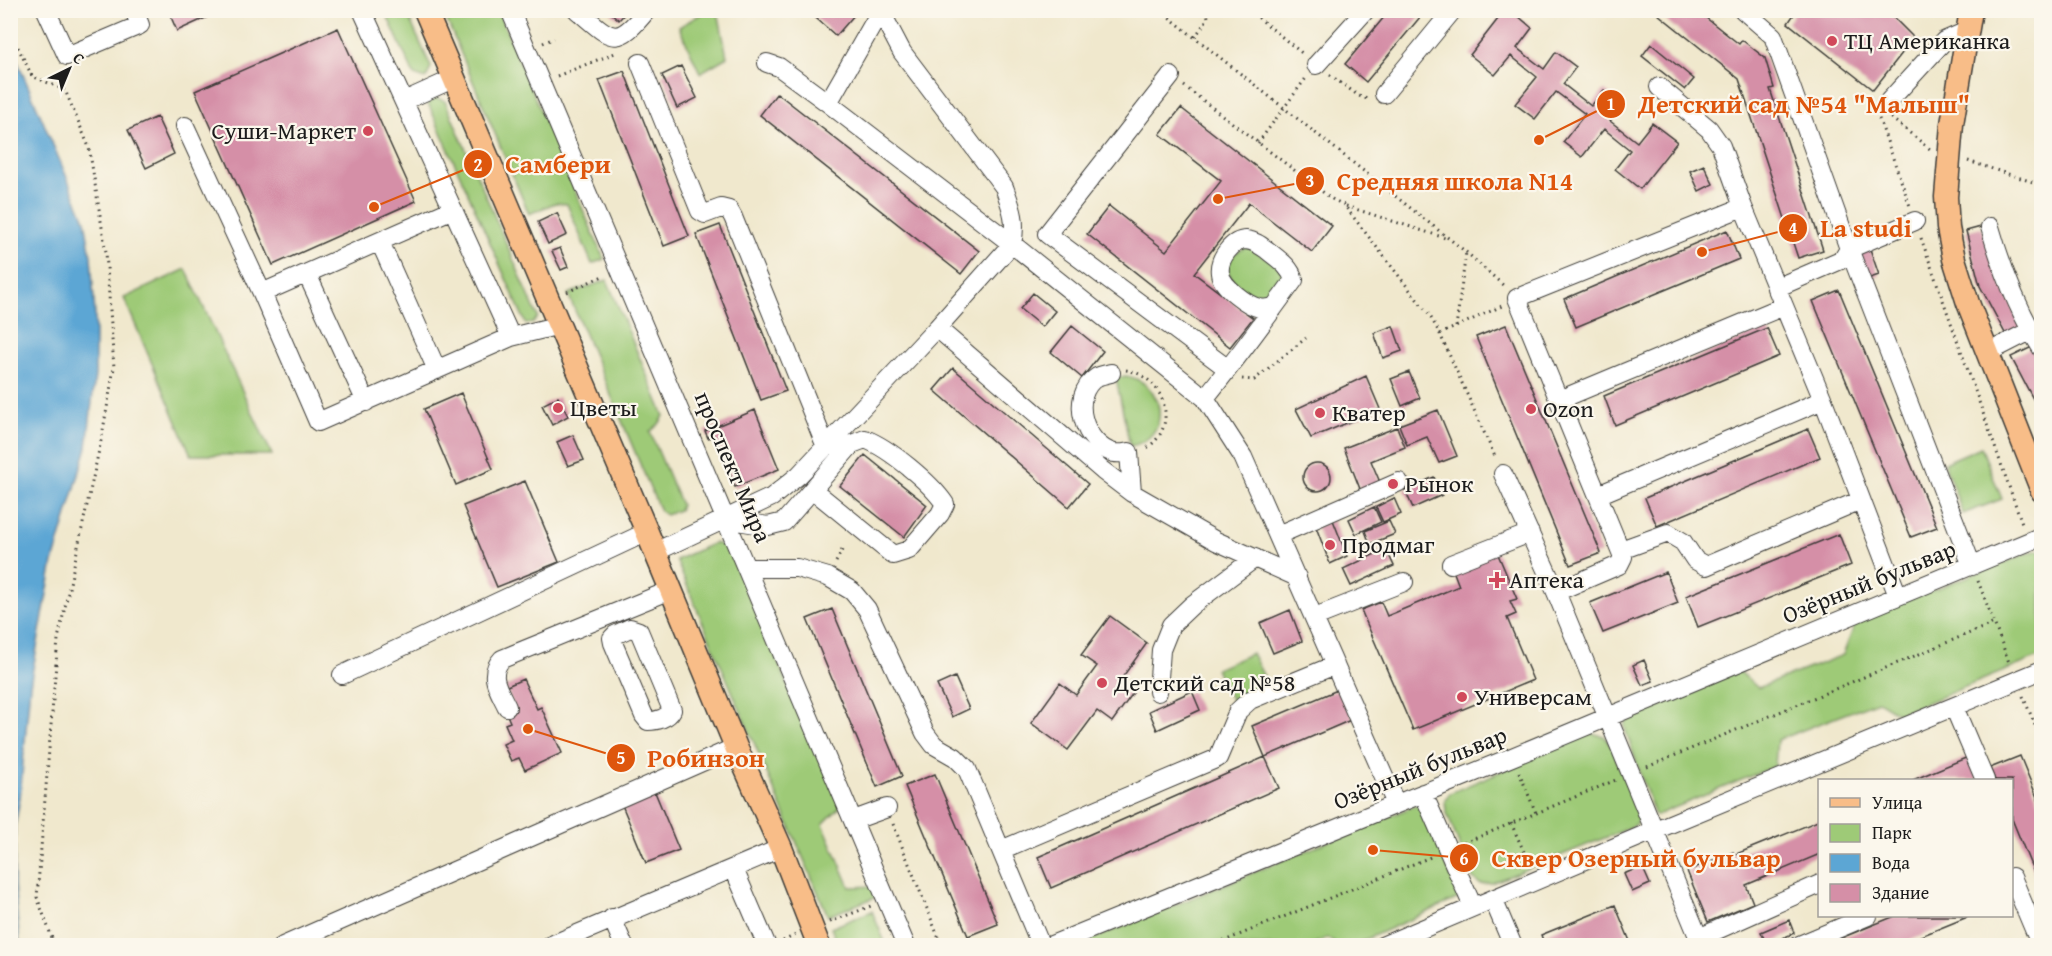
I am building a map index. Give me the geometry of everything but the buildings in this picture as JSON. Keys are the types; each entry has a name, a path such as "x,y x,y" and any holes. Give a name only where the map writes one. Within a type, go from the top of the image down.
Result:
{"main road":[{"path":"425,10 560,325 736,747 782,848 815,937"},
{"path":"1969,21 1952,124 1946,197 1948,228 1954,260 1987,353 2042,491"}],"street":[{"path":"46,10 67,56 140,25 134,10"},
{"path":"362,10 511,337"},
{"name":"проспект Мира","path":"510,10 906,945"},
{"path":"577,10 608,36 622,36 647,10"},
{"path":"1316,65 1366,10"},
{"path":"1384,94 1453,10"},
{"path":"1743,10 1773,36 1849,249 1972,566"},
{"path":"828,104 879,11"},
{"path":"342,675 651,542 726,519 772,497 799,475 826,447 1012,244 1016,227 1004,187 902,52 879,11"},
{"path":"1881,102 1944,41 1969,21"},
{"path":"640,63 700,211 705,214 721,208 729,210 733,217 826,447"},
{"path":"767,63 779,67 1012,244 1205,398 1243,457 1396,804"},
{"path":"1171,76 1047,234 1228,369"},
{"path":"404,101 455,78"},
{"path":"1659,87 1709,129 1721,146 1743,207 1823,399 1898,596"},
{"path":"185,126 318,422 511,337 560,325"},
{"path":"1556,592 1619,565 1623,557 1517,298 1743,207"},
{"path":"262,293 453,209"},
{"path":"1776,288 1843,259 1849,249 1916,221"},
{"path":"1989,227 2000,264 2030,331 2042,349"},
{"path":"380,242 437,370"},
{"path":"307,274 366,402"},
{"path":"1559,400 1784,306"},
{"path":"1205,398 1274,307"},
{"path":"937,328 1103,471 1132,493 1216,541 1297,577"},
{"path":"1987,353 2030,331"},
{"path":"1111,372 1098,377 1089,386 1083,398 1083,413 1086,427 1093,439 1104,448 1116,453 1129,452 1132,493"},
{"path":"1598,495 1823,399"},
{"path":"726,519 768,526 784,522 852,444 865,439 879,444 937,492 945,504 940,514 909,550 893,555 813,490"},
{"path":"1503,474 1556,592 1700,942 1818,885"},
{"path":"1278,535 1399,482"},
{"path":"1621,550 1668,533 1683,542 1695,560 1706,566 1861,500"},
{"path":"1451,564 1530,533"},
{"name":"Озёрный бульвар","path":"1049,945 1512,757 2035,539"},
{"path":"1158,693 1161,650 1171,625 1192,605 1255,558"},
{"path":"746,568 796,568 828,577 852,591 867,609 925,733 934,745 955,757 967,769 1041,945"},
{"path":"1315,617 1404,582"},
{"path":"507,707 493,676 495,666 502,659 671,590"},
{"path":"611,614 619,633"},
{"path":"630,628 639,631 671,706 672,710 669,715 654,721 648,721 644,716 613,643 612,638 619,633 630,628"},
{"path":"1001,850 1218,758 1238,711 1250,700 1335,665"},
{"path":"1382,945 2042,670"},
{"path":"1954,707 1984,779"},
{"path":"283,945 736,747"},
{"path":"1423,793 1473,907"},
{"path":"854,820 886,808"},
{"path":"549,945 782,848"},
{"path":"734,869 774,943"},
{"path":"2013,879 2041,945"},
{"path":"1493,899 1513,945"},
{"path":"1797,945 1863,917"},
{"path":"612,918 624,945"}],"path":[{"path":"1160,10 1466,252 1517,298 1440,334"},
{"path":"1194,38 1208,18 1207,10"},
{"path":"10,32 32,75 65,90 89,147 106,252 114,368 57,650 37,897 55,945"},
{"path":"536,46 554,38"},
{"path":"550,78 619,52 632,54 640,63"},
{"path":"1258,143 1316,65"},
{"path":"1171,76 1332,199 1449,239"},
{"path":"1881,102 1916,221 2035,539"},
{"path":"1344,205 1430,316 1503,474"},
{"path":"1456,328 1466,252"},
{"path":"549,299 619,268"},
{"path":"1228,369 1243,379 1254,381 1306,338"},
{"path":"1111,372 1127,370 1139,373 1158,389 1162,401 1164,424 1161,434 1155,443 1146,449 1129,452"},
{"path":"1972,566 2042,742"},
{"path":"1212,945 1448,850 1994,623"},
{"path":"1512,757 1536,813"},
{"path":"886,808 942,945"},
{"path":"1511,823 1537,880"},
{"path":"774,943 815,937 887,899"}],"green space":[{"path":"385,11 406,11 431,67 426,79 414,75"},
{"path":"443,11 498,11 604,259 592,264 567,204 555,203 529,214"},
{"path":"706,11 718,11 727,57 700,73 679,27"},
{"path":"436,98 445,101 538,317 533,323 526,324 428,103"},
{"path":"1248,246 1279,266 1285,279 1271,299 1255,296 1246,291 1232,279 1228,271 1228,264 1232,256"},
{"path":"186,269 272,455 191,455 124,298"},
{"path":"607,280 664,416 650,432 681,505 679,510 666,515 660,511 568,294"},
{"path":"1126,376 1140,381 1150,389 1159,411 1158,423 1153,433 1144,441 1130,446 1116,378"},
{"path":"1981,447 2002,499 1963,514 1944,463"},
{"path":"714,543 721,545 730,553 841,806 823,824 850,887 877,886 881,895 828,916 676,560"},
{"path":"2037,550 2041,551 2041,656 1899,714 1878,701 1777,740 1775,766 1655,816 1624,726 1627,721 1738,670 1758,688 1843,655 1857,619"},
{"path":"1252,653 1268,685 1232,701 1216,669"},
{"path":"1590,733 1604,736 1611,745 1639,815 1636,824 1492,883 1480,884 1472,878 1446,811 1445,800 1450,793"},
{"path":"1419,804 1461,897 1353,945 1337,945 1327,938 1309,946 1076,946"},
{"path":"872,911 886,945 838,945 831,928"}],"water":[{"path":"11,46 85,220 91,256 95,315 95,375 87,447 53,562 30,685 20,798 15,826 14,885 20,946 10,945"}],"place":[{"name":"ТЦ Американка","path":"1832,41"},
{"name":"Суши-Маркет","path":"368,131"},
{"name":"Детский сад №54 \"Малыш\"","path":"1539,140"},
{"name":"Средняя школа N14","path":"1218,199"},
{"name":"Самбери","path":"374,207"},
{"name":"La studi","path":"1702,252"},
{"name":"Цветы","path":"558,408"},
{"name":"Ozon","path":"1531,409"},
{"name":"Кватер","path":"1320,413"},
{"name":"Рынок","path":"1393,484"},
{"name":"Продмаг","path":"1330,545"},
{"name":"Аптека","path":"1497,580"},
{"name":"Детский сад №58","path":"1102,683"},
{"name":"Универсам","path":"1462,697"},
{"name":"Робинзон","path":"528,729"},
{"name":"Сквер Озерный бульвар","path":"1373,850"}]}
